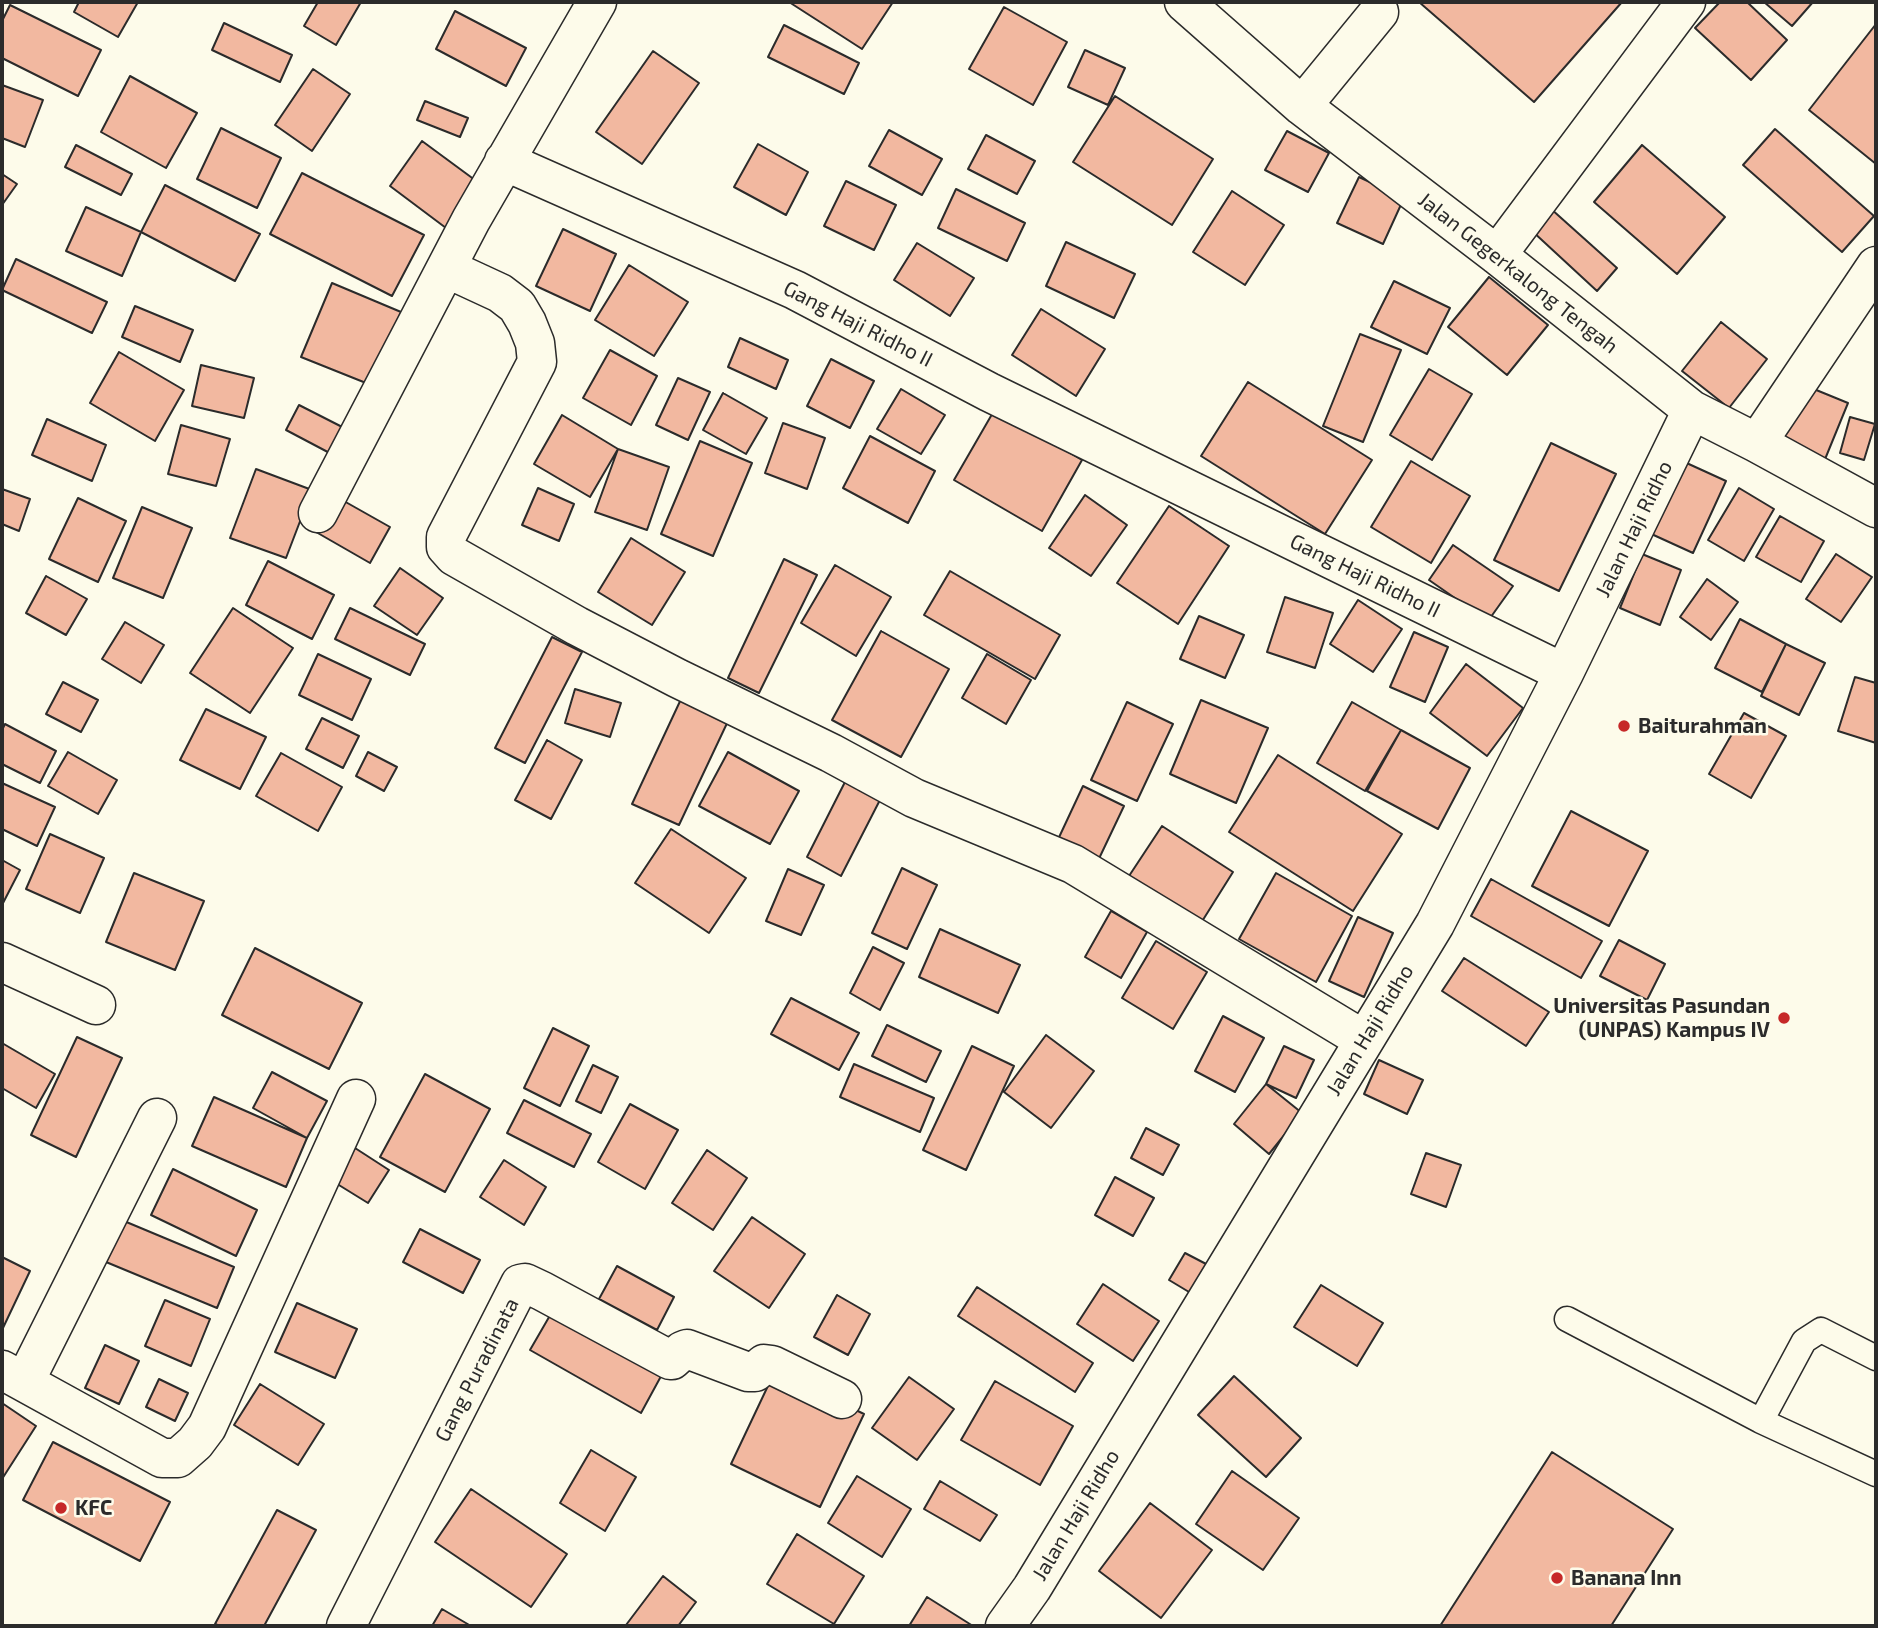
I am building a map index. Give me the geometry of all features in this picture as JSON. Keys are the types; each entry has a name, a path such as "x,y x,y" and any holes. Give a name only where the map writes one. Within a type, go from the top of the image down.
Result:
{"street":[{"path":"318,513 504,161 597,2"},
{"name":"Jalan Gegerkalong Tengah","path":"1184,2 1302,106 1497,255 1692,410 1876,508"},
{"path":"1497,255 1686,2"},
{"path":"1302,106 1379,12"},
{"name":"Gang Haji Ridho II","path":"504,161 795,290 989,392 1564,673"},
{"path":"1757,443 1876,266"},
{"path":"446,268 500,293 517,306 535,343 537,362 446,537 446,548 454,555 590,633 914,797 1073,864 1364,1040"},
{"name":"Jalan Haji Ridho","path":"1005,1626 1032,1588 1434,924 1564,673 1692,410"},
{"path":"2,962 96,1005"},
{"path":"157,1118 14,1376 162,1458 178,1458 195,1443 207,1427 356,1099"},
{"name":"Gang Puradinata","path":"346,1626 520,1284 525,1283 542,1291 670,1360 687,1349 748,1372 755,1372 764,1364 772,1365 842,1399"}],"lane":[{"path":"1567,1319 1762,1421 1876,1474"},
{"path":"1762,1421 1804,1341 1821,1330 1876,1358"}],"building":[{"path":"79,2 138,2 118,37 74,12"},
{"path":"318,2 361,2 336,45 304,26"},
{"path":"789,2 893,2 862,49"},
{"path":"1419,2 1622,2 1534,102"},
{"path":"1720,2 1747,2 1787,40 1751,80 1695,28"},
{"path":"1764,2 1813,2 1792,26"},
{"path":"10,5 101,50 78,96 2,58 2,21"},
{"path":"1004,7 1067,42 1033,105 969,69"},
{"path":"455,11 526,48 506,86 436,49"},
{"path":"224,23 292,55 280,82 212,50"},
{"path":"1876,24 1876,164 1809,110"},
{"path":"784,25 859,63 844,94 768,57"},
{"path":"1085,50 1125,68 1108,105 1068,87"},
{"path":"653,51 699,83 642,164 596,132"},
{"path":"313,69 350,94 312,151 275,125"},
{"path":"130,76 197,113 166,168 101,132"},
{"path":"2,85 43,100 25,147 2,138"},
{"path":"1115,96 1213,159 1172,225 1073,162"},
{"path":"425,101 468,118 460,137 417,120"},
{"path":"221,128 281,158 257,208 197,179"},
{"path":"1775,129 1874,216 1842,252 1743,165"},
{"path":"889,130 942,159 922,195 869,166"},
{"path":"1287,131 1329,153 1308,192 1265,170"},
{"path":"986,135 1035,161 1017,194 968,169"},
{"path":"422,141 479,183 446,228 390,186"},
{"path":"758,144 808,172 786,215 734,187"},
{"path":"76,145 132,174 121,195 65,167"},
{"path":"1642,145 1725,217 1677,274 1594,202"},
{"path":"302,173 424,235 392,296 270,234"},
{"path":"2,174 17,184 2,205"},
{"path":"1359,177 1404,198 1383,244 1337,223"},
{"path":"846,181 896,205 874,250 824,226"},
{"path":"165,185 260,234 235,281 141,232"},
{"path":"956,189 1025,223 1007,261 938,228"},
{"path":"1232,191 1284,225 1245,285 1193,252"},
{"path":"86,207 141,232 122,276 66,251"},
{"path":"1550,208 1617,268 1597,291 1531,230"},
{"path":"563,229 616,254 590,311 536,286"},
{"path":"1066,242 1135,274 1114,318 1046,286"},
{"path":"917,243 974,278 950,316 894,280"},
{"path":"16,259 107,302 92,333 2,290"},
{"path":"629,265 688,302 654,356 595,320"},
{"path":"1489,277 1548,325 1507,375 1448,327"},
{"path":"1394,281 1450,308 1427,354 1371,327"},
{"path":"332,283 401,312 371,385 301,357"},
{"path":"135,306 193,330 180,362 122,337"},
{"path":"1041,309 1105,349 1076,396 1012,355"},
{"path":"1721,322 1767,359 1729,408 1682,371"},
{"path":"1360,334 1401,350 1363,442 1323,426"},
{"path":"740,338 788,360 776,389 728,367"},
{"path":"610,350 657,376 631,425 583,398"},
{"path":"119,352 184,390 155,441 90,403"},
{"path":"831,359 874,381 850,428 807,406"},
{"path":"201,365 254,378 244,418 192,406"},
{"path":"1429,369 1472,394 1432,460 1390,435"},
{"path":"678,378 710,392 688,440 656,425"},
{"path":"1248,382 1372,460 1325,534 1201,456"},
{"path":"1804,385 1848,403 1821,469 1778,450"},
{"path":"901,389 945,415 921,454 877,429"},
{"path":"723,393 767,418 746,454 703,430"},
{"path":"299,405 354,433 341,459 286,430"},
{"path":"995,409 1082,460 1042,531 954,480"},
{"path":"562,415 618,449 590,497 534,464"},
{"path":"1850,417 1875,424 1864,460 1840,453"},
{"path":"47,419 106,445 92,481 32,455"},
{"path":"783,423 825,438 807,489 765,473"},
{"path":"181,425 230,439 216,486 168,474"},
{"path":"870,436 935,471 908,523 843,488"},
{"path":"700,441 752,463 713,556 661,534"},
{"path":"1551,443 1616,474 1559,591 1494,560"},
{"path":"618,449 669,467 647,530 595,512"},
{"path":"1680,460 1726,481 1693,553 1647,532"},
{"path":"1411,461 1470,496 1431,563 1371,527"},
{"path":"256,469 312,490 286,558 230,538"},
{"path":"538,488 574,504 559,541 522,525"},
{"path":"1739,488 1774,509 1744,561 1708,540"},
{"path":"2,489 30,499 19,531 2,524"},
{"path":"1085,495 1127,525 1091,576 1049,548"},
{"path":"335,496 390,527 370,563 316,532"},
{"path":"78,498 126,521 98,582 49,559"},
{"path":"1169,506 1229,546 1178,624 1117,583"},
{"path":"142,507 192,528 163,598 113,578"},
{"path":"1780,516 1824,541 1801,582 1756,557"},
{"path":"631,538 685,572 652,625 598,592"},
{"path":"1453,545 1513,586 1488,621 1429,580"},
{"path":"1642,554 1681,570 1660,625 1620,608"},
{"path":"1836,554 1872,577 1841,622 1806,599"},
{"path":"784,559 817,575 759,693 728,678"},
{"path":"268,561 334,595 312,639 246,605"},
{"path":"835,565 891,597 856,656 801,623"},
{"path":"400,568 443,598 417,635 374,606"},
{"path":"950,571 1060,635 1035,679 924,615"},
{"path":"46,576 87,599 66,635 26,613"},
{"path":"1707,579 1738,602 1711,640 1680,617"},
{"path":"1285,597 1333,613 1315,668 1267,652"},
{"path":"1358,600 1402,629 1373,672 1330,644"},
{"path":"233,608 293,648 250,713 190,673"},
{"path":"350,608 425,644 410,675 335,639"},
{"path":"1199,616 1244,635 1225,678 1180,659"},
{"path":"1740,619 1786,644 1762,692 1715,668"},
{"path":"125,622 164,645 141,683 102,659"},
{"path":"881,631 949,669 901,757 832,720"},
{"path":"1414,632 1448,647 1425,702 1390,687"},
{"path":"552,637 582,652 525,763 495,748"},
{"path":"1786,644 1825,663 1799,715 1761,696"},
{"path":"318,654 371,679 352,720 299,695"},
{"path":"987,654 1031,680 1006,724 962,698"},
{"path":"1466,664 1523,708 1487,756 1430,713"},
{"path":"1855,677 1876,683 1876,743 1838,731"},
{"path":"63,682 98,700 81,732 46,714"},
{"path":"575,689 621,703 610,737 565,723"},
{"path":"682,697 729,719 679,825 632,804"},
{"path":"1201,700 1268,728 1236,803 1170,774"},
{"path":"1127,702 1173,724 1137,801 1091,780"},
{"path":"1352,702 1401,730 1365,791 1317,763"},
{"path":"206,709 266,737 240,789 180,760"},
{"path":"1744,713 1786,736 1751,798 1709,774"},
{"path":"322,718 359,736 343,768 306,749"},
{"path":"5,724 56,751 40,783 2,764 2,730"},
{"path":"1401,730 1470,768 1438,829 1367,791"},
{"path":"547,740 582,760 551,819 515,800"},
{"path":"68,752 117,780 98,814 48,786"},
{"path":"368,752 397,767 384,791 356,776"},
{"path":"728,752 799,791 770,844 699,806"},
{"path":"281,753 342,787 318,831 256,796"},
{"path":"1278,755 1402,834 1353,911 1229,832"},
{"path":"847,778 882,796 841,876 807,857"},
{"path":"2,783 55,807 37,846 2,829"},
{"path":"1083,786 1124,806 1095,867 1054,848"},
{"path":"1571,811 1648,851 1609,926 1532,886"},
{"path":"1162,826 1233,872 1201,923 1129,876"},
{"path":"671,829 746,878 709,933 635,883"},
{"path":"50,834 104,858 80,913 26,889"},
{"path":"2,860 20,870 2,905"},
{"path":"902,868 937,885 907,949 872,933"},
{"path":"788,869 824,885 801,935 766,921"},
{"path":"134,873 204,901 175,970 106,942"},
{"path":"1276,873 1352,916 1316,982 1239,939"},
{"path":"1491,879 1602,941 1581,978 1471,916"},
{"path":"1111,911 1147,932 1121,978 1085,957"},
{"path":"1358,917 1393,933 1364,997 1329,981"},
{"path":"940,929 1020,965 998,1013 919,977"},
{"path":"1619,940 1665,964 1647,1000 1600,976"},
{"path":"1156,941 1207,972 1173,1029 1122,998"},
{"path":"873,947 904,963 880,1010 850,993"},
{"path":"255,948 362,1003 329,1069 222,1015"},
{"path":"1464,958 1549,1012 1526,1046 1442,991"},
{"path":"791,998 859,1033 839,1070 771,1034"},
{"path":"1223,1016 1264,1038 1235,1092 1195,1071"},
{"path":"887,1025 941,1051 926,1082 872,1056"},
{"path":"553,1028 589,1046 560,1106 524,1088"},
{"path":"1046,1035 1094,1071 1051,1128 1004,1092"},
{"path":"77,1037 122,1058 76,1157 31,1135"},
{"path":"2,1043 55,1074 36,1108 2,1088"},
{"path":"972,1046 1014,1066 966,1170 923,1150"},
{"path":"1284,1046 1314,1060 1296,1098 1266,1084"},
{"path":"1379,1060 1423,1080 1407,1114 1364,1094"},
{"path":"854,1064 934,1098 920,1132 840,1097"},
{"path":"593,1065 618,1077 601,1113 576,1101"},
{"path":"272,1072 327,1101 307,1138 253,1108"},
{"path":"425,1074 490,1109 445,1192 380,1157"},
{"path":"1266,1084 1302,1113 1269,1154 1234,1124"},
{"path":"214,1097 307,1138 286,1187 192,1146"},
{"path":"524,1100 591,1134 574,1167 507,1133"},
{"path":"630,1104 678,1130 645,1189 598,1162"},
{"path":"1146,1128 1179,1145 1163,1175 1131,1158"},
{"path":"355,1148 389,1170 368,1203 334,1182"},
{"path":"707,1150 747,1178 713,1230 672,1203"},
{"path":"1426,1153 1461,1165 1446,1207 1411,1194"},
{"path":"504,1160 546,1187 524,1225 480,1197"},
{"path":"173,1169 257,1210 236,1256 151,1215"},
{"path":"1115,1177 1154,1198 1133,1236 1095,1215"},
{"path":"752,1217 805,1254 769,1308 714,1271"},
{"path":"124,1221 234,1267 217,1308 106,1262"},
{"path":"420,1229 480,1260 463,1293 403,1262"},
{"path":"1185,1253 1210,1266 1194,1295 1169,1280"},
{"path":"2,1257 30,1271 2,1330"},
{"path":"617,1266 674,1297 657,1330 599,1299"},
{"path":"1103,1284 1159,1321 1133,1361 1077,1324"},
{"path":"1321,1285 1383,1323 1357,1366 1294,1327"},
{"path":"977,1287 1093,1363 1075,1392 958,1316"},
{"path":"837,1295 870,1314 848,1355 814,1337"},
{"path":"165,1300 210,1319 191,1366 145,1346"},
{"path":"297,1303 357,1329 335,1378 275,1352"},
{"path":"556,1305 666,1367 641,1413 530,1350"},
{"path":"105,1345 139,1361 119,1404 85,1388"},
{"path":"775,1371 864,1414 820,1507 731,1464"},
{"path":"1234,1376 1301,1438 1266,1477 1198,1415"},
{"path":"909,1377 954,1409 917,1460 872,1428"},
{"path":"159,1379 188,1393 175,1421 146,1407"},
{"path":"995,1381 1073,1426 1040,1485 961,1440"},
{"path":"260,1384 324,1424 298,1465 234,1425"},
{"path":"2,1403 36,1426 2,1479"},
{"path":"53,1442 170,1502 140,1561 23,1500"},
{"path":"591,1450 636,1477 605,1531 560,1503"},
{"name":"Banana Inn","path":"1552,1452 1673,1529 1611,1626 1440,1626"},
{"path":"1232,1471 1299,1518 1263,1570 1196,1524"},
{"path":"857,1476 911,1509 882,1557 828,1523"},
{"path":"940,1481 997,1515 980,1541 924,1509"},
{"path":"471,1489 567,1554 531,1607 435,1542"},
{"path":"1150,1503 1212,1550 1161,1618 1099,1571"},
{"path":"277,1510 316,1530 264,1626 215,1624"},
{"path":"797,1534 864,1576 834,1624 767,1584"},
{"path":"663,1576 696,1602 678,1626 626,1625"},
{"path":"927,1597 973,1626 909,1626"},
{"path":"442,1609 471,1626 432,1626"}],"place":[{"name":"Baiturahman","path":"1624,726"},
{"name":"Universitas Pasundan (UNPAS) Kampus IV","path":"1784,1018"},
{"name":"KFC","path":"61,1508"},
{"name":"Banana Inn","path":"1557,1578"}]}
